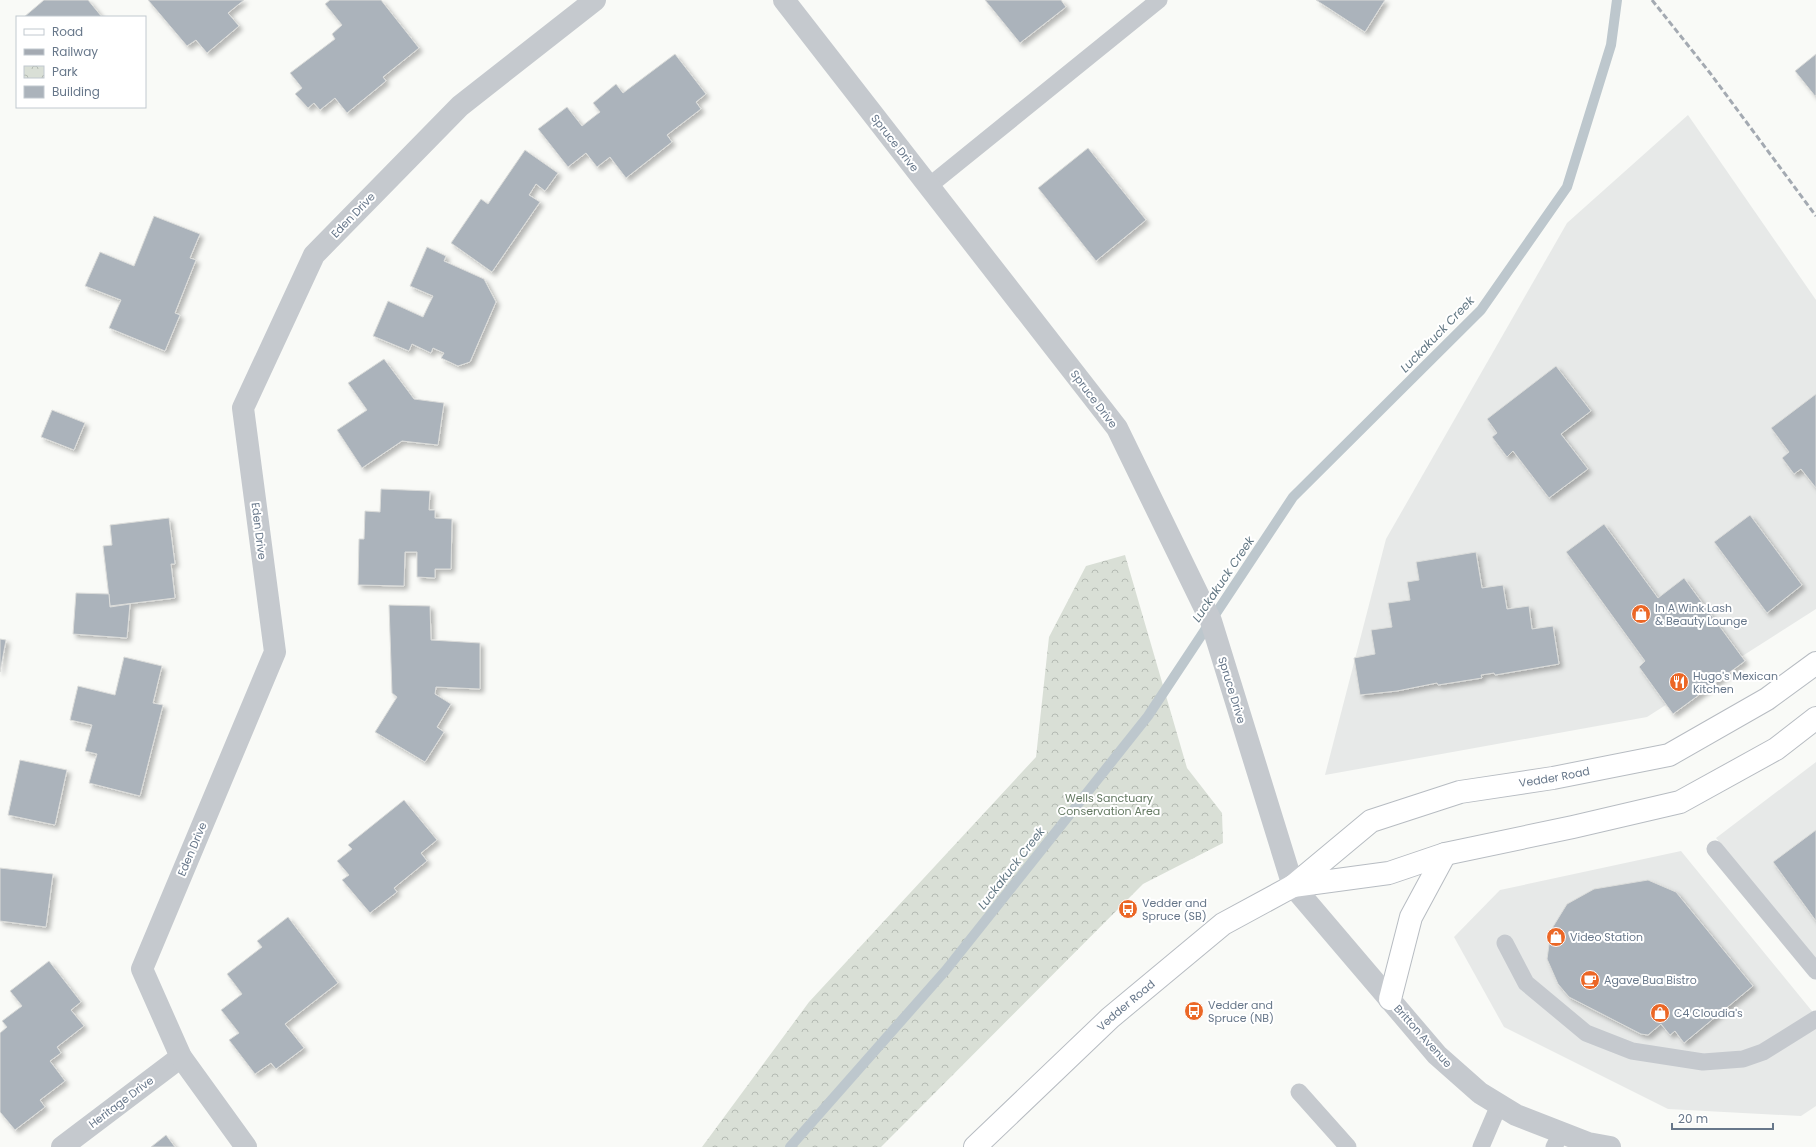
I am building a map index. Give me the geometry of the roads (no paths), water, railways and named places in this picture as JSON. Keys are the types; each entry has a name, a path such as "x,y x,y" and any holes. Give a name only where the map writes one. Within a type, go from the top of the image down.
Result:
{"main road":[{"name":"Vedder Road","path":"975,1147 1110,1018 1223,924 1293,886 1371,821 1460,792 1553,778 1669,755 1767,699 1816,663"},
{"name":"Vedder Road","path":"1293,886 1389,873 1445,854 1573,827 1680,802 1776,749 1816,718"},
{"path":"1390,999 1411,917 1445,854"}],"street":[{"name":"Eden Drive","path":"246,1147 181,1056 142,969 274,652 243,408 314,255 460,106 595,0"},
{"name":"Spruce Drive","path":"784,0 1117,428 1211,621 1293,886"},
{"name":"Britton Avenue","path":"1293,886 1438,1055 1480,1093 1558,1140 1610,1147"},
{"name":"Heritage Drive","path":"62,1147 181,1056"}],"lane":[{"path":"929,186 1159,0"},
{"path":"1715,849 1816,971"},
{"path":"1505,943 1526,983 1586,1033 1632,1051 1704,1062 1743,1059 1763,1052 1816,1019"},
{"path":"1299,1092 1348,1147"},
{"path":"1481,1147 1500,1105"}],"waterway":[{"name":"Luckakuck Creek","path":"790,1147 946,970 1148,716 1293,497 1481,310 1567,187 1611,45 1617,0"}],"railway":[{"path":"1652,0 1710,73 1816,216"}],"place":[{"name":"In A Wink Lash & Beauty Lounge","path":"1641,614"},
{"name":"Hugo's Mexican Kitchen","path":"1679,682"},
{"name":"Vedder and Spruce (SB)","path":"1128,909"},
{"name":"Video Station","path":"1556,937"},
{"name":"Agave Bua Bistro","path":"1590,980"},
{"name":"Vedder and Spruce (NB)","path":"1194,1011"},
{"name":"C4 Cloudia's","path":"1660,1013"}],"park label":[{"name":"Wells Sanctuary Conservation Area","path":"1109,804"}]}
